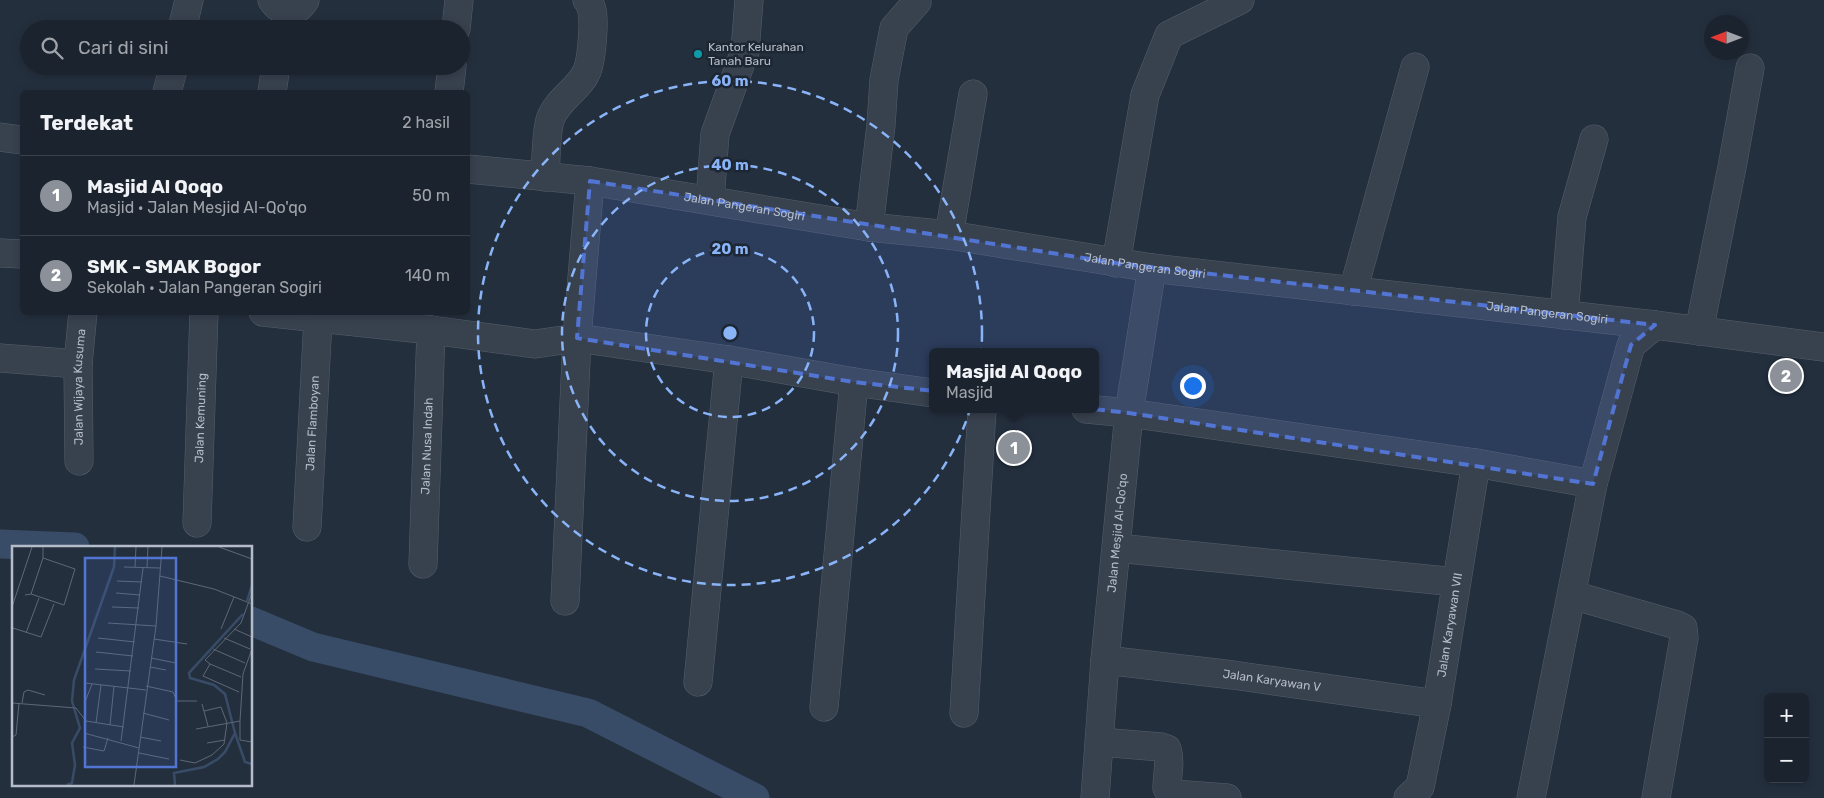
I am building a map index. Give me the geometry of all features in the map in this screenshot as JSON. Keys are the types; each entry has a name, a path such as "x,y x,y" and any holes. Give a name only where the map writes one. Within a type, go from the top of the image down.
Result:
{"street":[{"path":"184,20 189,0"},
{"path":"457,20 459,0"},
{"path":"545,177 550,121 562,101 587,72 590,62 592,10 587,0"},
{"path":"710,200 715,134 745,51 749,0"},
{"path":"1116,263 1145,95 1169,35 1240,0"},
{"path":"869,227 881,125 884,80 894,28 916,2"},
{"path":"1353,291 1415,67"},
{"path":"1699,330 1750,68"},
{"path":"168,90 172,75"},
{"path":"272,90 275,75"},
{"path":"449,90 451,75"},
{"path":"949,235 973,94"},
{"path":"0,137 20,140"},
{"path":"1564,315 1572,217 1594,139"},
{"name":"Jalan Pangeran Sogiri","path":"470,169 590,181 869,227 949,235 1152,268 1655,324 1824,347"},
{"path":"565,600 577,338 590,181"},
{"path":"0,252 20,254"},
{"name":"Jalan Mesjid Al-Qo'qo","path":"1095,798 1105,660 1117,548 1128,413 1152,268"},
{"name":"Jalan Wijaya Kusuma","path":"79,461 78,364 83,315"},
{"name":"Jalan Kemuning","path":"197,523 204,315"},
{"path":"287,315 431,330 535,344 577,338 929,392"},
{"name":"Jalan Flamboyan","path":"306,527 318,319"},
{"path":"1531,798 1593,484 1631,345 1655,324"},
{"name":"Jalan Nusa Indah","path":"423,564 431,330"},
{"path":"0,358 78,364"},
{"path":"698,682 729,360"},
{"path":"824,707 854,382"},
{"path":"1099,410 1476,463 1593,484"},
{"path":"964,713 982,413"},
{"name":"Jalan Karyawan VII","path":"1414,792 1436,704 1476,463"},
{"path":"1117,548 1456,582"},
{"path":"1572,594 1683,628 1684,638 1656,798"},
{"name":"Jalan Karyawan V","path":"1105,660 1233,675 1436,704"},
{"path":"1100,742 1162,747 1168,750 1169,757 1166,775 1168,788 1174,794 1227,798"}],"highlighted area":[{"path":"590,181 1116,263 1655,325 1631,345 1593,484 1129,413 854,382 577,338"}],"waterway":[{"path":"0,544 50,546"},
{"path":"252,621 313,647 588,713 755,798"}],"place":[{"name":"Kantor Kelurahan Tanah Baru","path":"698,54"},
{"name":"SMK - SMAK Bogor","path":"1786,376"},
{"name":"Masjid Al Qoqo","path":"1014,448"}]}
